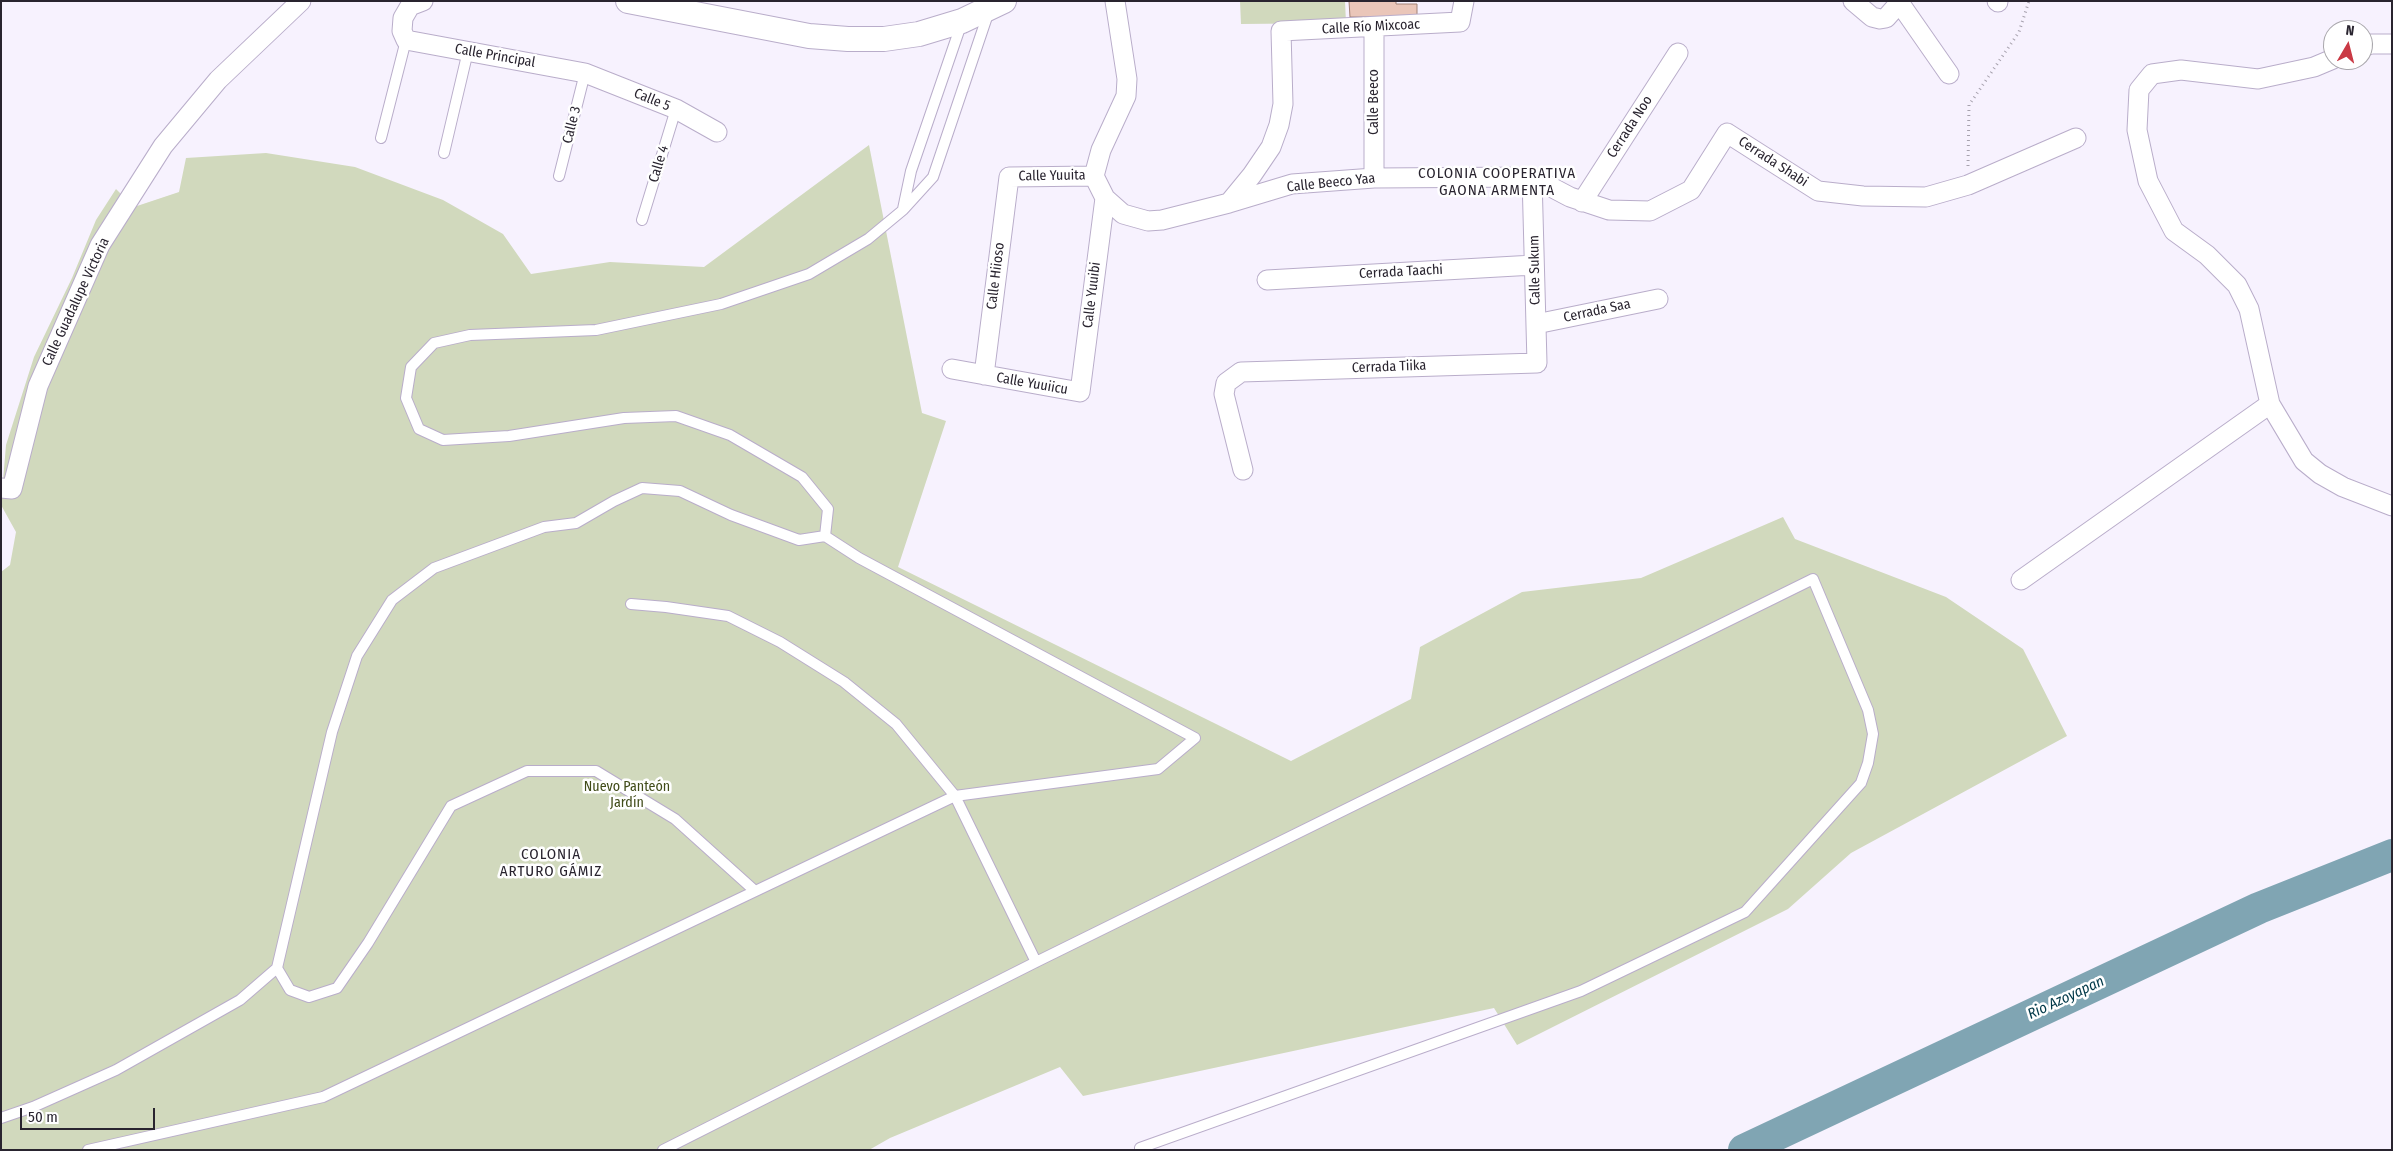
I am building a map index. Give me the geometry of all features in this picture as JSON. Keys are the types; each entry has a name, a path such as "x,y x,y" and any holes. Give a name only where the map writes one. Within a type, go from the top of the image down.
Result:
{"street":[{"name":"Calle Guadalupe Victoria","path":"7,489 38,386 100,246 163,146 218,80 301,1"},
{"path":"406,40 402,30 403,18 410,6 423,1"},
{"path":"628,1 809,36 848,39 884,39 919,34 962,21 997,5"},
{"path":"1094,176 1101,150 1126,96 1127,78 1115,1"},
{"name":"Calle Río Mixcoac","path":"1229,203 1271,147 1279,125 1283,104 1281,31 1460,22 1464,1"},
{"path":"1853,1 1872,16 1880,19 1886,18 1901,3 1949,74"},
{"name":"Calle Beeco","path":"1374,27 1374,178"},
{"name":"Calle Principal","path":"406,40 585,72"},
{"path":"2373,44 2392,44"},
{"name":"Cerrada Noo","path":"1582,202 1678,53"},
{"path":"2323,63 2314,67 2258,79 2181,70 2152,74 2140,90 2137,130 2148,181 2174,231 2208,254 2237,285 2249,309 2270,404 2304,461 2320,474 2343,486 2392,506"},
{"name":"Calle 5","path":"585,72 676,109 717,132"},
{"name":"Cerrada Shabi","path":"1532,177 1582,202 1609,210 1650,211 1691,190 1728,133 1818,191 1863,196 1926,197 1968,185 2076,138"},
{"name":"Calle Yuuita","path":"1009,177 1094,176"},
{"name":"Calle Beeco Yaa","path":"1094,176 1105,198 1123,214 1148,221 1162,220 1229,203 1292,184 1374,178 1532,177"},
{"name":"Calle Hiioso","path":"984,375 1009,177"},
{"name":"Calle Sukum","path":"1532,177 1537,363"},
{"name":"Calle Yuuibi","path":"1080,392 1105,198"},
{"name":"Cerrada Taachi","path":"1267,280 1534,265"},
{"name":"Cerrada Saa","path":"1536,324 1658,299"},
{"name":"Cerrada Tiika","path":"1243,470 1224,394 1226,383 1241,372 1537,363"},
{"name":"Calle Yuuiicu","path":"952,369 1080,392"},
{"path":"2021,580 2270,404"}],"lane":[{"path":"825,536 828,509 802,477 730,436 676,416 624,418 508,436 443,440 419,429 406,398 411,367 434,343 470,335 596,330 721,304 809,274 868,239 902,210 933,177 997,5"},
{"path":"902,210 910,171 962,21"},
{"path":"381,138 406,40"},
{"path":"444,153 468,51"},
{"name":"Calle 3","path":"559,176 585,72"},
{"name":"Calle 4","path":"642,220 676,109"},
{"path":"1,1118 33,1107 116,1070 240,1000 276,968 332,732 357,656 392,600 434,568 544,528 576,523 614,501 642,488 680,491 731,515 799,540 825,536 859,558 1195,738 1158,769 955,796 323,1097 88,1150"},
{"path":"663,1150 1036,962 1813,579 1868,710 1873,734 1868,763 1861,784 1745,912 1580,991 1140,1148"},
{"path":"631,604 728,616 780,642 844,682 896,724 955,796 1036,962"},
{"path":"276,968 290,990 309,997 337,988 368,944 451,806 527,771 596,771 676,819 755,891"}],"path":[{"path":"1968,185 1969,105 2019,32 2029,1"}],"green space":[{"path":"1240,1 1345,1 1346,23 1241,24"},
{"name":"Nuevo Panteón Jardín","path":"869,145 922,413 946,421 898,567 1291,761 1411,699 1420,647 1522,592 1641,578 1783,517 1795,539 1946,597 2023,649 2067,736 1851,853 1788,909 1517,1045 1494,1008 1083,1096 1060,1067 890,1138 869,1150 1,1150 1,572 10,565 16,532 1,505 6,445 34,357 72,278 96,220 116,189 134,207 179,192 186,158 266,153 355,167 443,200 503,234 531,274 610,262 704,267"}],"building":[{"path":"1349,1 1396,1 1396,4 1417,4 1417,22 1395,17 1350,17"}],"waterway":[{"name":"Rio Azoyapan","path":"1744,1150 2259,908 2392,855"}],"district":[{"name":"COLONIA COOPERATIVA GAONA ARMENTA","path":"1497,182"},
{"name":"COLONIA ARTURO GÁMIZ","path":"551,864"}]}
